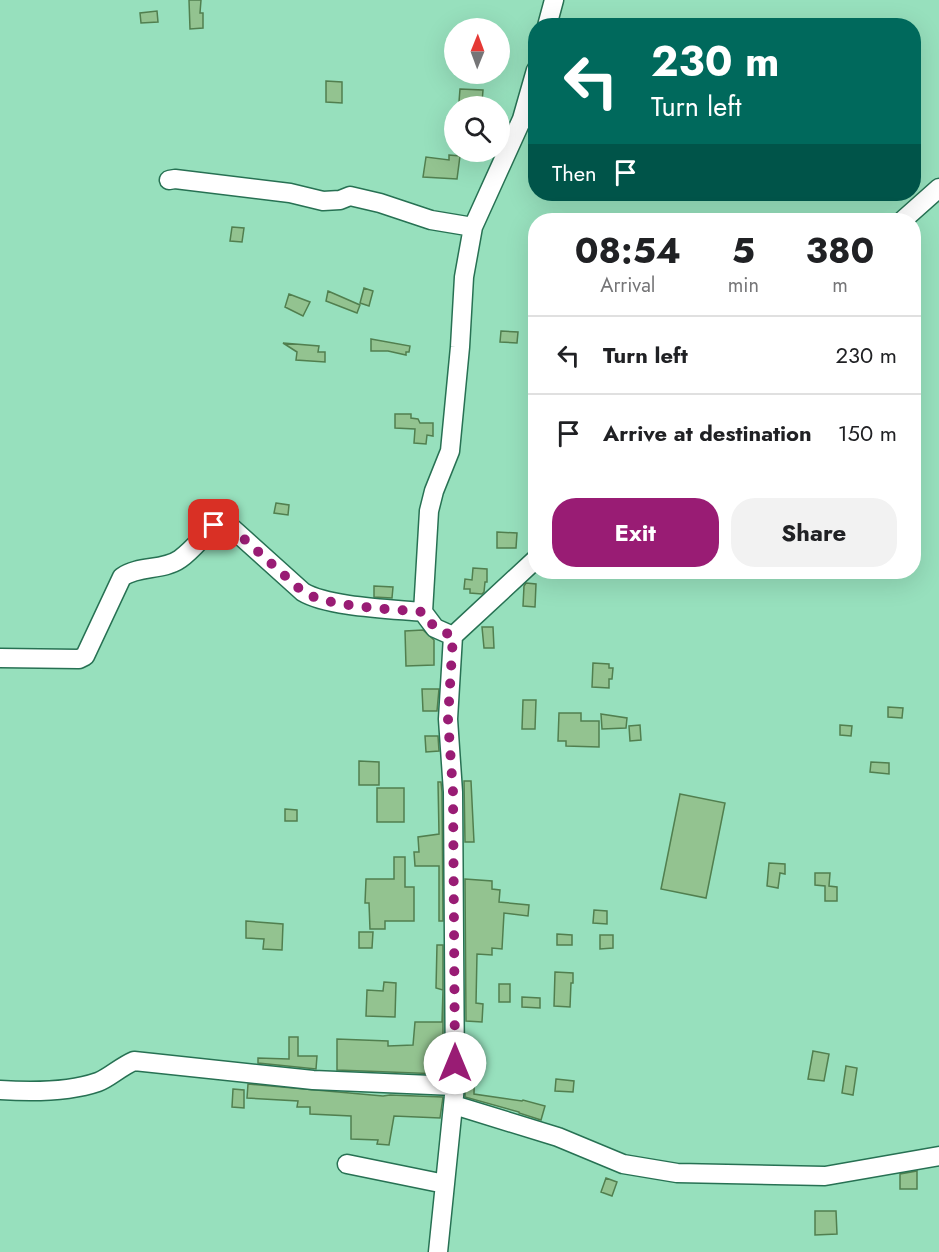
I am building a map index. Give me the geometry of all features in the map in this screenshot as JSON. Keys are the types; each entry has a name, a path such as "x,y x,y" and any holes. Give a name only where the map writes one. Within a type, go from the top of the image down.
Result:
{"street":[{"path":"550,18 554,0"},
{"path":"453,636 435,628 423,612 429,511 434,491 450,451 464,277 473,227 522,119 528,98"},
{"path":"169,180 290,193 323,201 340,200 350,196 380,203 431,220 473,227"},
{"path":"911,213 939,188"},
{"path":"0,658 79,659 86,656 122,577 129,572 160,567 180,560 214,525 222,524 233,529 303,592 312,597 370,607 423,612"},
{"path":"438,1252 455,1086 453,792 448,719 453,636 528,566"},
{"path":"0,1090 27,1092 98,1082 120,1067 134,1061 313,1080 455,1086"},
{"path":"454,1105 558,1137 623,1164 677,1173 825,1176 939,1155"},
{"path":"347,1164 445,1184"}],"building":[{"path":"189,0 201,0 200,13 203,13 203,28 190,29"},
{"path":"157,11 158,22 141,23 140,13"},
{"path":"326,81 342,82 342,103 326,102"},
{"path":"460,89 483,90 483,96 459,96"},
{"path":"426,157 444,159 444,162 459,162 457,179 423,177"},
{"path":"232,227 244,228 242,242 230,241"},
{"path":"364,288 373,291 369,306 360,303"},
{"path":"328,291 360,305 357,313 326,301"},
{"path":"289,294 310,302 303,316 285,307"},
{"path":"501,331 518,332 517,343 500,342"},
{"path":"371,339 410,346 409,352 406,352 406,355 388,351 371,351"},
{"path":"283,343 319,346 318,352 325,352 325,362 296,360 297,352"},
{"path":"395,414 411,414 411,418 418,419 420,423 433,423 433,436 427,435 426,444 414,443 415,429 395,428"},
{"path":"276,503 289,505 288,515 274,513"},
{"path":"497,532 517,533 516,548 497,548"},
{"path":"473,568 487,569 487,582 485,582 482,594 470,593 470,589 464,589 465,579 472,580"},
{"path":"526,583 536,584 535,607 523,606"},
{"path":"374,586 393,587 392,598 374,597"},
{"path":"482,627 493,627 494,648 484,648"},
{"path":"423,630 434,640 434,665 406,666 405,631"},
{"path":"593,663 609,664 609,668 613,668 609,688 592,687"},
{"path":"422,689 439,689 437,711 423,711"},
{"path":"523,700 536,700 535,729 522,729"},
{"path":"888,707 903,708 902,718 888,717"},
{"path":"559,713 581,713 581,721 599,721 599,747 566,746 566,741 558,741"},
{"path":"601,714 627,718 626,728 602,729"},
{"path":"640,725 641,740 630,741 629,726"},
{"path":"840,725 852,726 851,736 840,735"},
{"path":"425,736 438,736 439,751 426,752"},
{"path":"359,761 379,762 379,785 359,785"},
{"path":"871,762 889,763 889,774 870,772"},
{"path":"464,781 471,781 474,842 465,842"},
{"path":"438,782 441,782 442,792 443,921 439,921 439,866 415,866 414,852 419,852 418,837 439,834"},
{"path":"377,788 404,788 404,822 377,822"},
{"path":"680,794 725,803 706,898 661,889"},
{"path":"285,809 297,810 297,821 285,821"},
{"path":"394,857 405,857 405,887 414,887 414,921 385,921 385,929 370,929 369,903 365,903 366,879 394,879"},
{"path":"769,863 785,864 785,874 780,873 778,888 767,886"},
{"path":"815,873 830,873 829,886 837,887 837,901 825,901 825,886 815,885"},
{"path":"465,879 492,881 492,889 500,890 499,902 529,905 528,916 504,913 502,949 492,948 492,955 477,954 476,1003 483,1004 482,1022 466,1021"},
{"path":"594,910 607,911 607,924 593,923"},
{"path":"246,921 283,924 282,950 263,949 264,939 246,938"},
{"path":"359,932 373,932 372,948 359,948"},
{"path":"557,934 572,935 572,945 557,945"},
{"path":"600,935 613,935 613,948 600,949"},
{"path":"437,945 443,945 443,990 436,988"},
{"path":"555,972 573,973 570,1007 554,1006"},
{"path":"384,982 396,983 395,1017 366,1016 367,990 383,991"},
{"path":"499,984 510,984 510,1002 499,1002"},
{"path":"443,990 441,1074 337,1070 337,1039 388,1041 388,1046 413,1045 415,1022 442,1022"},
{"path":"522,997 540,998 540,1008 522,1007"},
{"path":"289,1037 298,1037 298,1056 317,1056 316,1069 258,1063 258,1058 289,1059"},
{"path":"466,1050 475,1050 474,1094 523,1100 545,1106 541,1120 465,1097"},
{"path":"813,1051 829,1054 824,1081 808,1079"},
{"path":"846,1066 857,1068 853,1095 842,1093"},
{"path":"556,1079 574,1081 573,1092 555,1091"},
{"path":"248,1084 383,1096 443,1097 440,1118 394,1116 389,1145 377,1144 378,1140 351,1139 351,1116 310,1114 310,1107 297,1107 298,1101 247,1098"},
{"path":"233,1089 244,1090 244,1108 232,1107"},
{"path":"917,1171 917,1189 900,1189 900,1174"},
{"path":"606,1178 617,1182 612,1196 601,1192"},
{"path":"815,1211 836,1211 837,1234 815,1235"}],"route":[{"path":"214,525 222,524 233,529 303,592 312,597 370,607 423,612 435,628 453,636 448,719 453,792 455,1063"}]}
